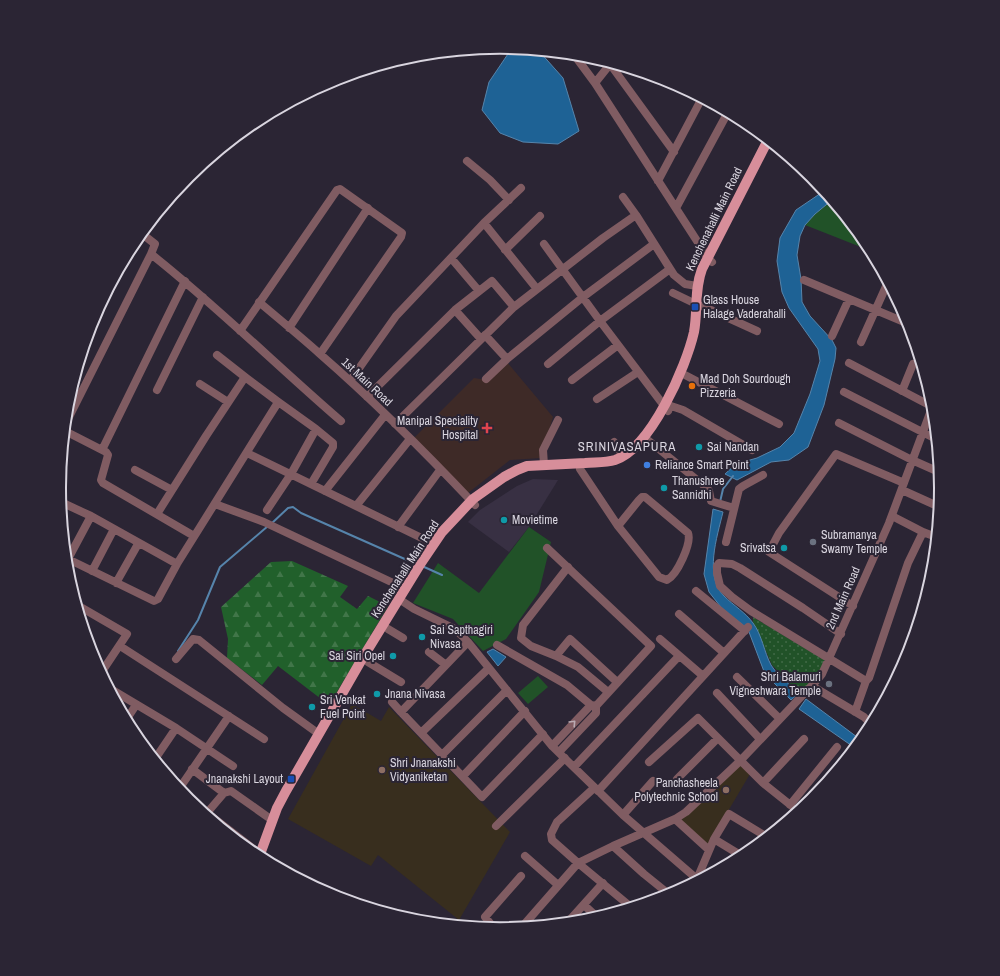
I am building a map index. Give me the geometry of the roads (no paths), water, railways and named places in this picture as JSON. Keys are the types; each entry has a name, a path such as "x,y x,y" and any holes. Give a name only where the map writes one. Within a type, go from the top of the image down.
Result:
{"main road":[{"name":"Kenchenahalli Main Road","path":"263,852 291,794 388,629 402,601 406,588 442,532 504,477 517,470 527,466 602,462 615,460 623,456 630,452 645,436 668,408 672,389 691,343 710,260 765,145"},
{"name":"Kenchenahalli Main Road","path":"263,851 272,820 286,791 319,734 402,601 447,536 473,503 519,476 535,472 610,467 624,463 634,456 649,441 685,375 697,345 702,323 697,286 700,274 710,260 770,149"}],"street":[{"path":"579,61 595,83 710,260"},
{"path":"595,83 607,68"},
{"path":"615,70 674,152"},
{"path":"658,181 699,103"},
{"path":"676,208 725,117"},
{"path":"467,161 490,180 509,200"},
{"path":"350,381 396,316 484,223 521,188"},
{"path":"240,331 337,190 340,189 402,233 401,237 320,354"},
{"path":"623,197 674,275 685,284 697,286"},
{"path":"289,328 368,208"},
{"path":"505,250 540,216"},
{"path":"395,424 514,307 603,238 636,216"},
{"path":"484,223 537,289"},
{"path":"73,409 151,254 155,244 146,238"},
{"path":"544,244 638,372 668,408 683,410 752,450"},
{"path":"486,379 507,359 582,297 654,244"},
{"path":"151,254 185,281 340,421"},
{"path":"451,258 479,291"},
{"path":"548,364 600,321 670,269"},
{"path":"804,280 900,320"},
{"path":"102,450 185,281"},
{"path":"367,397 455,310 492,281 514,307"},
{"path":"861,342 885,289"},
{"path":"673,293 757,331"},
{"path":"157,390 203,297"},
{"path":"832,336 849,299"},
{"name":"1st Main Road","path":"259,302 350,381 473,503"},
{"path":"455,310 507,359"},
{"path":"572,380 618,345"},
{"path":"217,355 333,443 333,447 311,484"},
{"path":"849,363 926,403"},
{"path":"902,391 913,364"},
{"path":"597,399 638,372"},
{"path":"685,375 779,424"},
{"path":"157,514 245,377"},
{"path":"200,384 228,402"},
{"path":"844,392 931,436"},
{"path":"72,562 154,601 158,599 177,564 247,453 277,404 277,401"},
{"path":"325,491 385,415"},
{"name":"2nd Main Road","path":"578,862 675,819 686,812 740,761 822,674 892,516 928,418"},
{"path":"544,465 543,450 558,420"},
{"path":"839,423 933,469"},
{"path":"267,510 291,474 316,429"},
{"path":"70,433 106,452 108,455 102,474 101,480 103,483 194,536"},
{"path":"356,506 410,439"},
{"path":"649,441 707,488 711,501 734,508"},
{"path":"614,442 623,456"},
{"path":"247,453 434,544"},
{"path":"853,606 769,552 779,533 836,454 903,487 933,504"},
{"path":"580,469 618,526 659,577 667,580 671,578 681,562 688,544 690,536 688,533 645,497 642,497 639,500 618,526"},
{"path":"135,470 172,490"},
{"path":"398,527 440,470"},
{"path":"726,542 739,489 763,475"},
{"path":"215,504 267,524 406,588"},
{"path":"67,505 177,564"},
{"path":"71,552 90,516"},
{"path":"892,516 931,535"},
{"path":"92,571 114,529"},
{"path":"855,712 866,681 869,678 908,563 923,532"},
{"path":"116,583 138,544"},
{"path":"547,548 651,646 608,692 552,746"},
{"path":"840,634 803,608 740,568 726,562 719,563 717,566 720,586 732,597 866,681"},
{"path":"568,567 523,625 521,638 531,646 578,667 608,692"},
{"path":"626,903 552,840 551,834 557,822 596,789 746,629 696,591"},
{"path":"402,601 414,609 455,629 468,642 544,734 552,746 623,815 693,876"},
{"path":"84,609 127,634 105,667"},
{"path":"679,614 724,653"},
{"path":"388,629 403,638"},
{"path":"176,659 193,639 199,640 283,708 319,734"},
{"path":"556,656 570,639 617,682"},
{"path":"660,639 703,676"},
{"path":"401,712 468,642"},
{"path":"498,645 567,685 594,705 596,713 559,752"},
{"path":"120,646 264,739"},
{"path":"429,652 446,666"},
{"path":"574,767 678,656"},
{"path":"368,662 401,682"},
{"path":"421,733 489,668"},
{"path":"737,677 780,719"},
{"path":"812,686 866,720"},
{"path":"442,755 507,690"},
{"path":"717,693 760,739"},
{"path":"118,694 176,728 233,766"},
{"path":"392,702 482,797 544,734"},
{"path":"130,714 136,705"},
{"path":"463,776 525,711"},
{"path":"183,783 229,716"},
{"path":"649,762 698,718 763,783 793,808"},
{"path":"158,755 176,728"},
{"path":"676,779 718,738"},
{"path":"763,783 804,739"},
{"path":"790,806 837,747"},
{"path":"496,826 565,758"},
{"path":"192,769 224,792"},
{"path":"623,815 653,781"},
{"path":"210,810 224,792 230,791 272,820"},
{"path":"700,873 714,839 729,814 762,834"},
{"path":"675,819 709,850"},
{"path":"714,839 736,852"},
{"path":"613,846 664,890"},
{"path":"525,856 558,885"},
{"path":"527,921 578,862"},
{"path":"489,922 485,917 521,876"},
{"path":"574,916 603,883"},
{"path":"584,905 592,912"}],"water":[{"path":"508,54 544,57 563,78 579,131 558,144 523,142 500,133 482,110 489,82"},
{"path":"819,194 827,204 805,225 800,236 797,255 801,279 802,302 810,316 832,340 836,348 835,359 824,405 808,447 789,460 771,462 737,480 725,474 736,464 757,458 780,447 794,433 810,394 820,361 818,349 789,308 782,292 777,261 780,238 796,210"},
{"path":"713,509 723,512 715,544 713,567 718,588 724,596 753,623 759,633 771,665 780,676 799,693 791,700 765,674 749,632 743,625 724,611 709,592 704,574"},
{"path":"493,649 506,657 498,666 487,652"},
{"path":"806,699 856,736 850,744 799,709"}],"waterway":[{"path":"720,502 723,489 733,476"},
{"path":"271,524 288,508 293,507 301,513 416,564"},
{"path":"178,651 198,620 220,567 268,526"},
{"path":"422,566 442,575"}],"place":[{"name":"Glass House Halage Vaderahalli","path":"695,307"},
{"name":"Mad Doh Sourdough Pizzeria","path":"692,386"},
{"name":"Manipal Speciality Hospital","path":"487,428"},
{"name":"Sai Nandan","path":"699,447"},
{"name":"Reliance Smart Point","path":"647,465"},
{"name":"Thanushree Sannidhi","path":"664,488"},
{"name":"Movietime","path":"504,520"},
{"name":"Subramanya Swamy Temple","path":"813,542"},
{"name":"Srivatsa","path":"784,548"},
{"name":"Sai Sapthagiri Nivasa","path":"422,637"},
{"name":"Sai Siri Opel","path":"393,656"},
{"name":"Shri Balamuri Vigneshwara Temple","path":"829,684"},
{"name":"Jnana Nivasa","path":"377,694"},
{"name":"Sri Venkat Fuel Point","path":"312,707"},
{"name":"Shri Jnanakshi Vidyaniketan","path":"382,770"},
{"name":"Jnanakshi Layout","path":"291,779"},
{"name":"Panchasheela Polytechnic School","path":"726,790"}],"district":[{"name":"SRINIVASAPURA","path":"627,446"}]}
